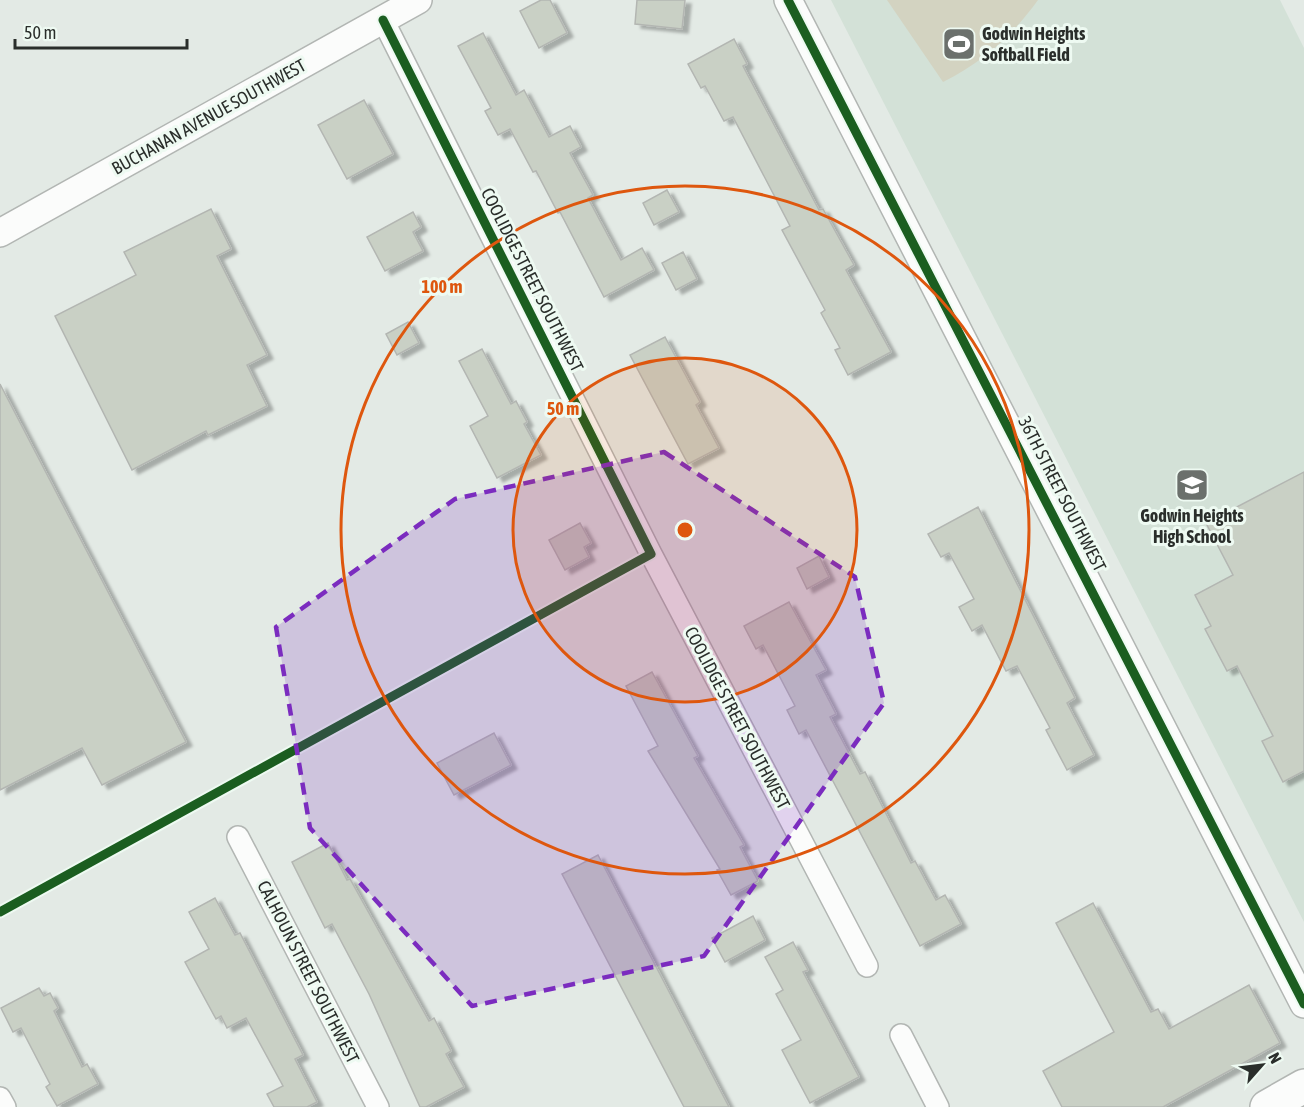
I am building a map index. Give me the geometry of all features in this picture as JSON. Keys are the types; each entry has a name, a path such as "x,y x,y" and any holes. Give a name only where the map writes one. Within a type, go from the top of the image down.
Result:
{"main road":[{"path":"1267,1107 1304,1086"}],"street":[{"name":"BUCHANAN AVENUE SOUTHWEST","path":"0,233 418,0"},
{"name":"36TH STREET SOUTHWEST","path":"788,0 1304,1004"},
{"name":"COOLIDGE STREET SOUTHWEST","path":"383,20 651,554 867,966"},
{"name":"CALHOUN STREET SOUTHWEST","path":"238,837 378,1107"},
{"path":"901,1035 938,1107"},
{"path":"0,1098 5,1107"}],"highlighted area":[{"path":"664,452 855,577 884,703 704,956 472,1006 310,828 276,627 455,499"}],"shaded area":[{"name":"Godwin Heights High School","path":"831,0 1280,0 1304,48 1304,922"}],"green space":[{"name":"Godwin Heights Softball Field","path":"887,0 1038,0 996,47 971,66 943,82"}],"building":[{"path":"541,0 550,0 567,33 539,48 520,11"},
{"path":"637,0 685,0 682,29 635,24"},
{"path":"483,33 516,95 524,90 549,137 570,126 581,147 570,153 593,195 588,198 621,260 642,248 654,270 604,297 560,212 558,213 536,171 533,172 510,129 498,135 485,111 491,108 458,46"},
{"path":"734,39 747,64 743,66 819,210 823,209 854,265 846,270 891,352 848,375 835,350 840,348 821,313 825,310 782,230 790,226 733,117 724,121 705,86 701,88 688,64"},
{"path":"364,100 393,154 347,179 318,125"},
{"path":"667,190 679,212 654,225 643,203"},
{"path":"211,209 231,249 217,256 267,355 247,365 267,406 208,435 206,431 132,470 55,316 136,275 124,252"},
{"path":"413,212 421,227 413,232 423,251 385,271 367,237"},
{"path":"683,252 697,279 676,290 662,263"},
{"path":"408,322 419,343 397,355 386,334"},
{"path":"665,337 700,402 696,405 719,448 688,464 630,355"},
{"path":"482,349 511,404 516,401 527,422 524,424 541,455 497,478 470,426 488,416 459,361"},
{"path":"0,384 186,742 102,785 82,748 0,790"},
{"name":"Godwin Heights High School","path":"1304,472 1304,771 1283,782 1262,741 1273,736 1237,666 1227,671 1205,629 1211,626 1195,595 1233,575 1206,523"},
{"path":"978,507 1075,698 1067,703 1094,755 1067,770 1046,730 1050,728 1017,666 1006,671 982,625 972,631 959,607 974,599 949,553 941,557 928,534"},
{"path":"580,523 591,543 584,547 589,557 565,570 549,540"},
{"path":"819,556 829,577 807,589 797,568"},
{"path":"789,602 826,670 816,675 836,714 830,717 860,774 865,772 911,863 915,861 936,900 945,895 961,924 920,946 806,730 799,734 787,710 795,706 763,645 756,649 744,626"},
{"path":"652,672 698,756 694,758 744,845 740,847 758,881 731,895 717,870 720,869 648,751 658,746 626,686"},
{"path":"494,733 511,765 454,795 437,763"},
{"path":"328,843 429,1021 434,1018 451,1051 446,1054 464,1087 426,1107 420,1107 369,994 332,924 325,928 292,862"},
{"path":"598,855 729,1107 684,1107 562,874"},
{"path":"215,898 235,935 240,933 303,1055 295,1059 317,1102 307,1107 274,1107 267,1094 283,1086 246,1018 227,1028 221,1016 216,1019 185,962 209,949 189,912"},
{"path":"1093,903 1151,1012 1158,1009 1169,1029 1249,985 1280,1043 1163,1107 1062,1107 1043,1071 1114,1032 1056,923"},
{"path":"753,916 765,940 725,962 712,938"},
{"path":"793,942 808,970 803,972 859,1077 810,1103 782,1050 801,1040 776,994 783,990 765,957"},
{"path":"39,988 44,996 50,993 58,1008 54,1011 82,1067 87,1064 98,1084 57,1106 46,1087 50,1084 21,1028 13,1032 1,1008"}],"cycle path":[{"path":"788,0 1304,1004"},
{"path":"0,912 651,554 383,20"}],"place":[{"name":"Godwin Heights Softball Field","path":"959,44"},
{"name":"Godwin Heights High School","path":"1192,485"}]}
